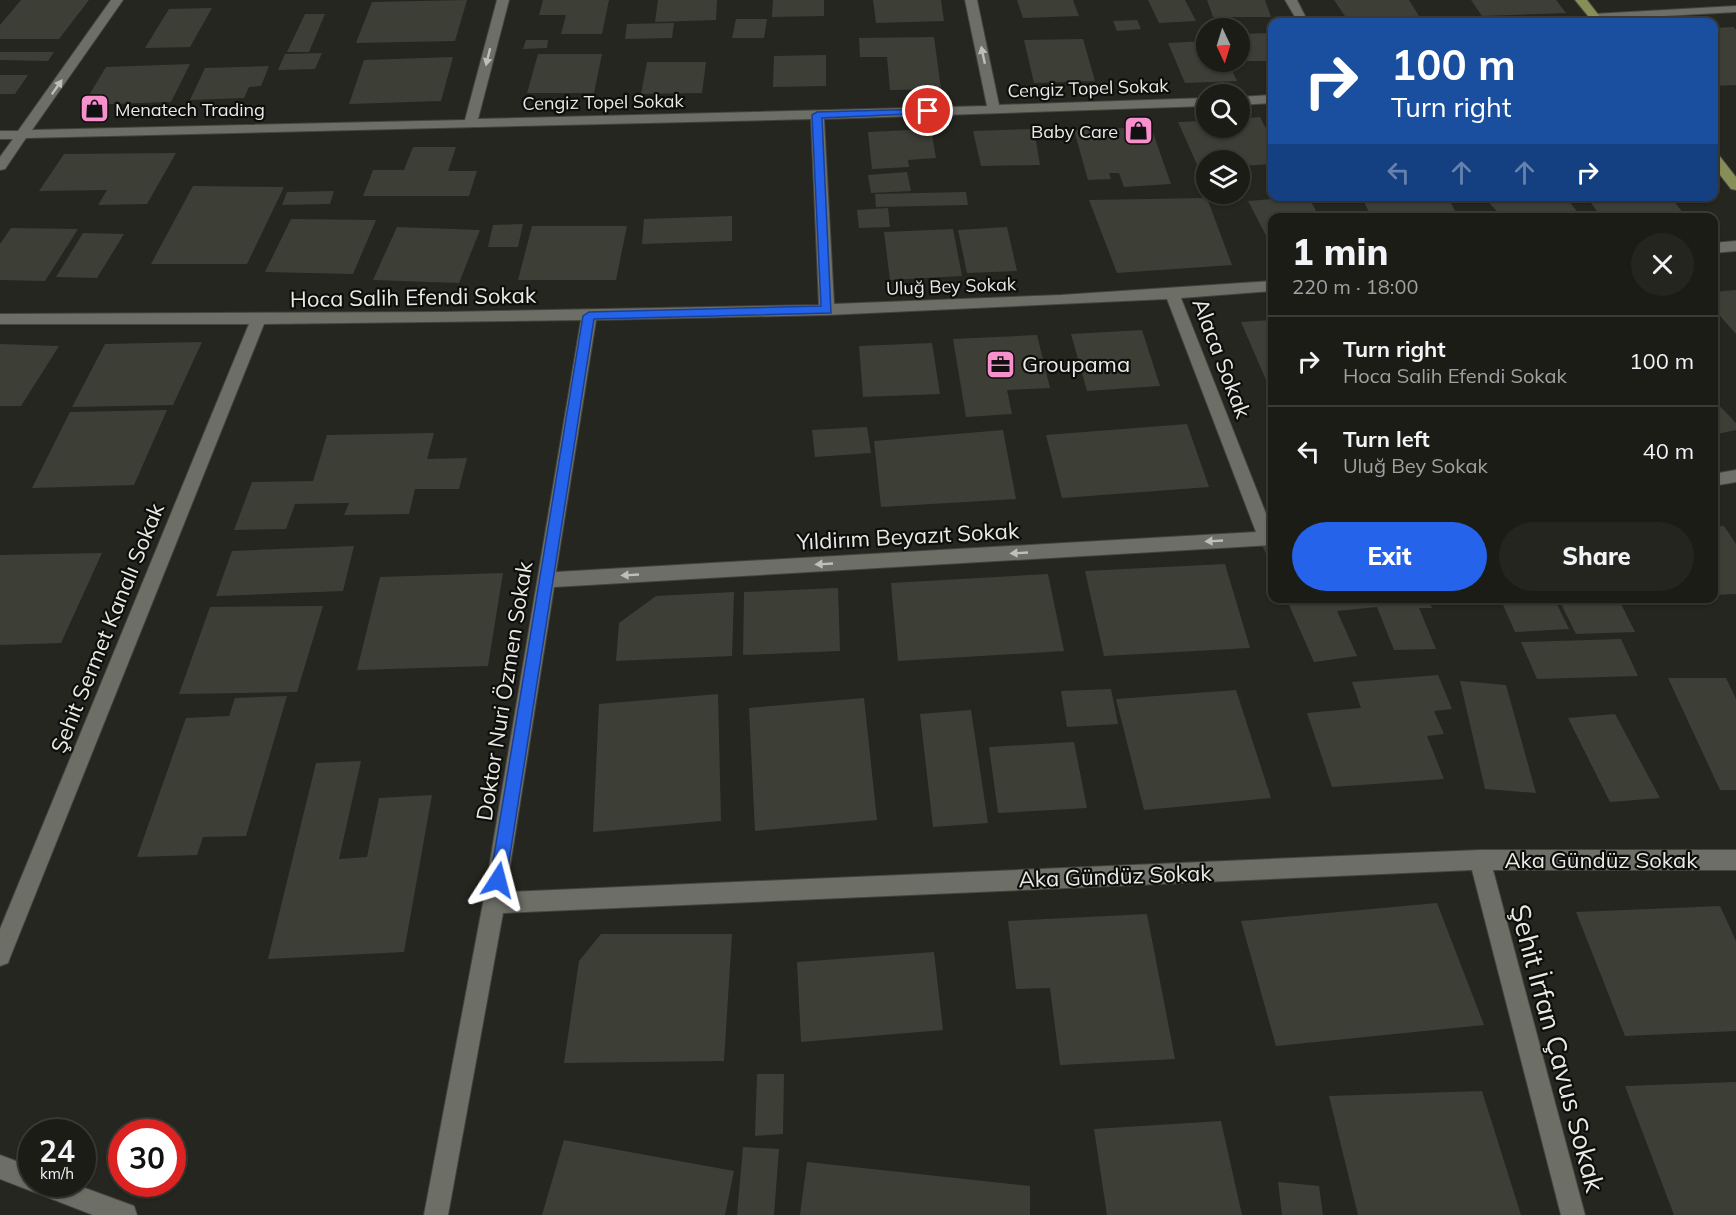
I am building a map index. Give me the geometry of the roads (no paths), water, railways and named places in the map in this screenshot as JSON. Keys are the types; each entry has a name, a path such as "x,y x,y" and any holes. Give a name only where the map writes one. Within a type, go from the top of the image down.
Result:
{"main road":[{"path":"1581,0 1594,18"},
{"path":"1718,151 1736,167"},
{"path":"1718,163 1736,186"}],"street":[{"path":"0,166 117,0"},
{"path":"471,123 503,0"},
{"path":"971,0 994,109"},
{"path":"1291,0 1301,18"},
{"path":"1621,18 1736,9"},
{"path":"1250,100 1268,99"},
{"name":"Cengiz Topel Sokak","path":"0,135 817,115 1196,102"},
{"path":"817,115 827,310"},
{"path":"1718,248 1736,246"},
{"name":"Uluğ Bey Sokak","path":"827,310 1173,295 1268,286"},
{"name":"Alaca Sokak","path":"1173,295 1268,533"},
{"name":"Hoca Salih Efendi Sokak","path":"0,319 258,320 589,316 827,310"},
{"name":"Doktor Nuri Özmen Sokak","path":"436,1215 494,903 589,316"},
{"name":"Şehit Sermet Kanalı Sokak","path":"0,955 258,320"},
{"path":"1718,479 1736,476"},
{"name":"Yıldirım Beyazıt Sokak","path":"547,580 1268,538"},
{"name":"Aka Gündüz Sokak","path":"494,903 1480,860 1736,860"},
{"name":"Şehit İrfan Çavus Sokak","path":"1480,860 1573,1215"},
{"path":"0,1167 18,1174"},
{"path":"77,1197 125,1215"}],"place":[{"name":"Menatech Trading","path":"94,109"},
{"name":"Baby Care","path":"1139,131"},
{"name":"Groupama","path":"1001,364"}]}
